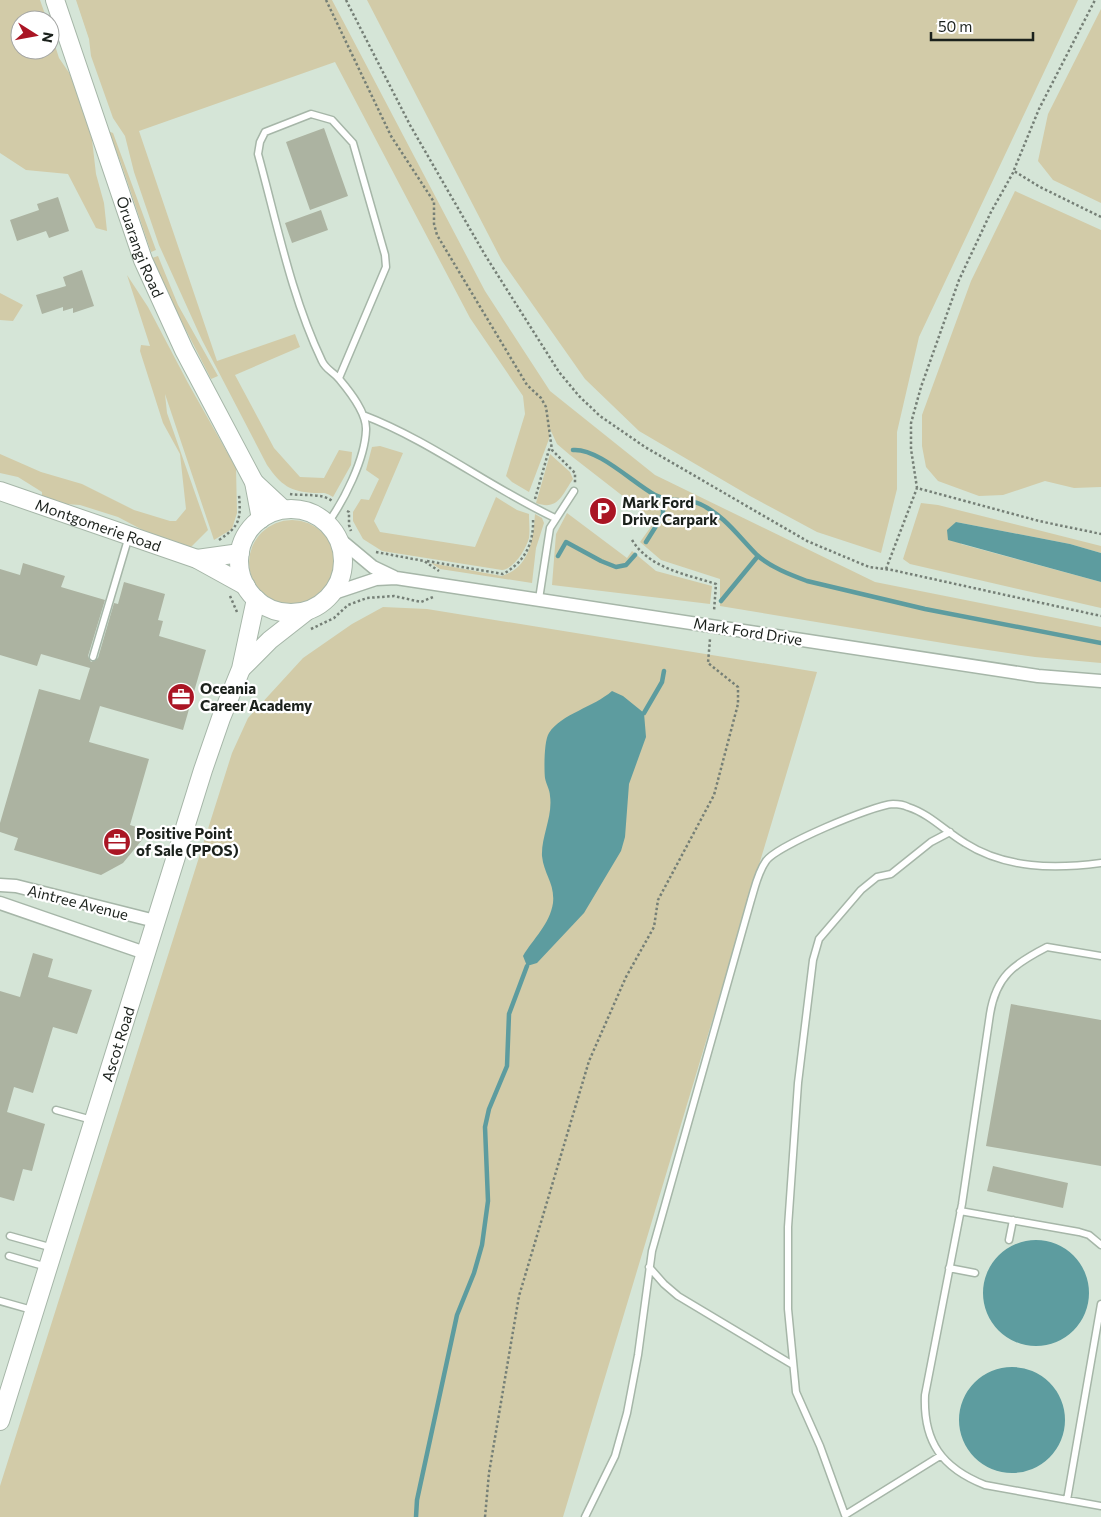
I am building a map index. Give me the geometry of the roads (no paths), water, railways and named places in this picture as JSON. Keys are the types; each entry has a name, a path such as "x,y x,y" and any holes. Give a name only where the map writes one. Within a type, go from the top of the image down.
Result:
{"street":[{"name":"Ōruarangi Road","path":"55,0 143,260 261,518"},
{"name":"Ōruarangi Road","path":"246,487 284,509"},
{"name":"Montgomerie Road","path":"0,491 130,534 197,559 251,593"},
{"path":"284,509 307,511 332,530 342,552 343,567 339,581 331,594 321,603 309,610 290,613 272,609 251,593 240,570 240,553 251,528 261,518 284,509"},
{"name":"Mark Ford Drive","path":"332,530 372,567 396,578"},
{"name":"Montgomerie Road","path":"197,559 240,553"},
{"name":"Mark Ford Drive","path":"331,594 376,579 396,578 1038,676 1101,681"},
{"name":"Ascot Road","path":"0,1421 145,952 221,718 241,669 251,593"},
{"name":"Ascot Road","path":"241,669 270,640 309,610"},
{"name":"Aintree Avenue","path":"0,885 16,886 155,921"},
{"name":"Aintree Avenue","path":"0,903 145,952"}],"lane":[{"path":"332,530 356,472 366,429 363,415 339,378 325,367 307,330 258,154 260,142 265,132 311,114 332,120 353,143 385,256 386,268 339,378"},
{"path":"363,415 415,439 555,518"},
{"path":"539,599 546,541 555,518 574,491"},
{"path":"93,657 130,534"},
{"path":"585,1517 615,1456 627,1413 638,1355 649,1267 715,1028 752,900 766,860 779,849 860,813 893,804 908,807 933,819 964,843 988,856 1015,864 1049,866 1101,863"},
{"path":"940,1456 844,1516 820,1446 796,1392 788,1308 788,1227 798,1083 813,960 819,939 861,890 877,877 891,874 931,842 950,832"},
{"path":"1101,956 1047,947 1003,977 997,986 991,1006 960,1211 925,1395 924,1416 940,1456 954,1469 984,1485 1101,1506"},
{"path":"56,1110 93,1121"},
{"path":"960,1211 1079,1232 1090,1235 1101,1244"},
{"path":"1009,1240 1012,1220"},
{"path":"10,1236 54,1248"},
{"path":"9,1256 48,1268"},
{"path":"649,1267 678,1296 793,1366"},
{"path":"949,1268 975,1273"},
{"path":"0,1300 34,1311"},
{"path":"1067,1500 1101,1304"}],"water":[{"path":"956,522 1070,544 1101,553 1101,582 948,540 947,530"},
{"path":"612,691 623,696 644,713 646,737 629,784 625,837 621,851 584,913 537,963 527,966 523,956 545,925 553,903 551,884 542,856 550,804 550,794 545,774 547,737 554,726 561,721 605,697"},
{"path":"1036,1240 1056,1244 1074,1255 1085,1273 1089,1293 1085,1313 1074,1331 1056,1342 1036,1346 1016,1342 998,1331 987,1313 983,1293 987,1273 998,1255 1016,1244"},
{"path":"1012,1367 1032,1371 1050,1382 1061,1400 1065,1420 1061,1440 1050,1458 1032,1469 1012,1473 992,1469 974,1458 963,1440 959,1420 963,1400 974,1382 992,1371"}],"waterway":[{"path":"573,450 593,454 604,460 655,495 666,499 695,502 709,509 724,520 762,559 781,570 807,581 925,609 1101,643"},
{"path":"646,542 663,515 663,499"},
{"path":"558,556 566,542 616,567 626,565 635,555"},
{"path":"721,601 758,556"},
{"path":"644,713 662,682 664,671"},
{"path":"416,1517 417,1500 457,1315 474,1273 482,1245 488,1201 485,1127 489,1109 507,1066 509,1014 527,966"}],"place":[{"name":"Mark Ford Drive Carpark","path":"603,511"},
{"name":"Oceania Career Academy","path":"181,697"},
{"name":"Positive Point of Sale (PPOS)","path":"117,842"}]}
